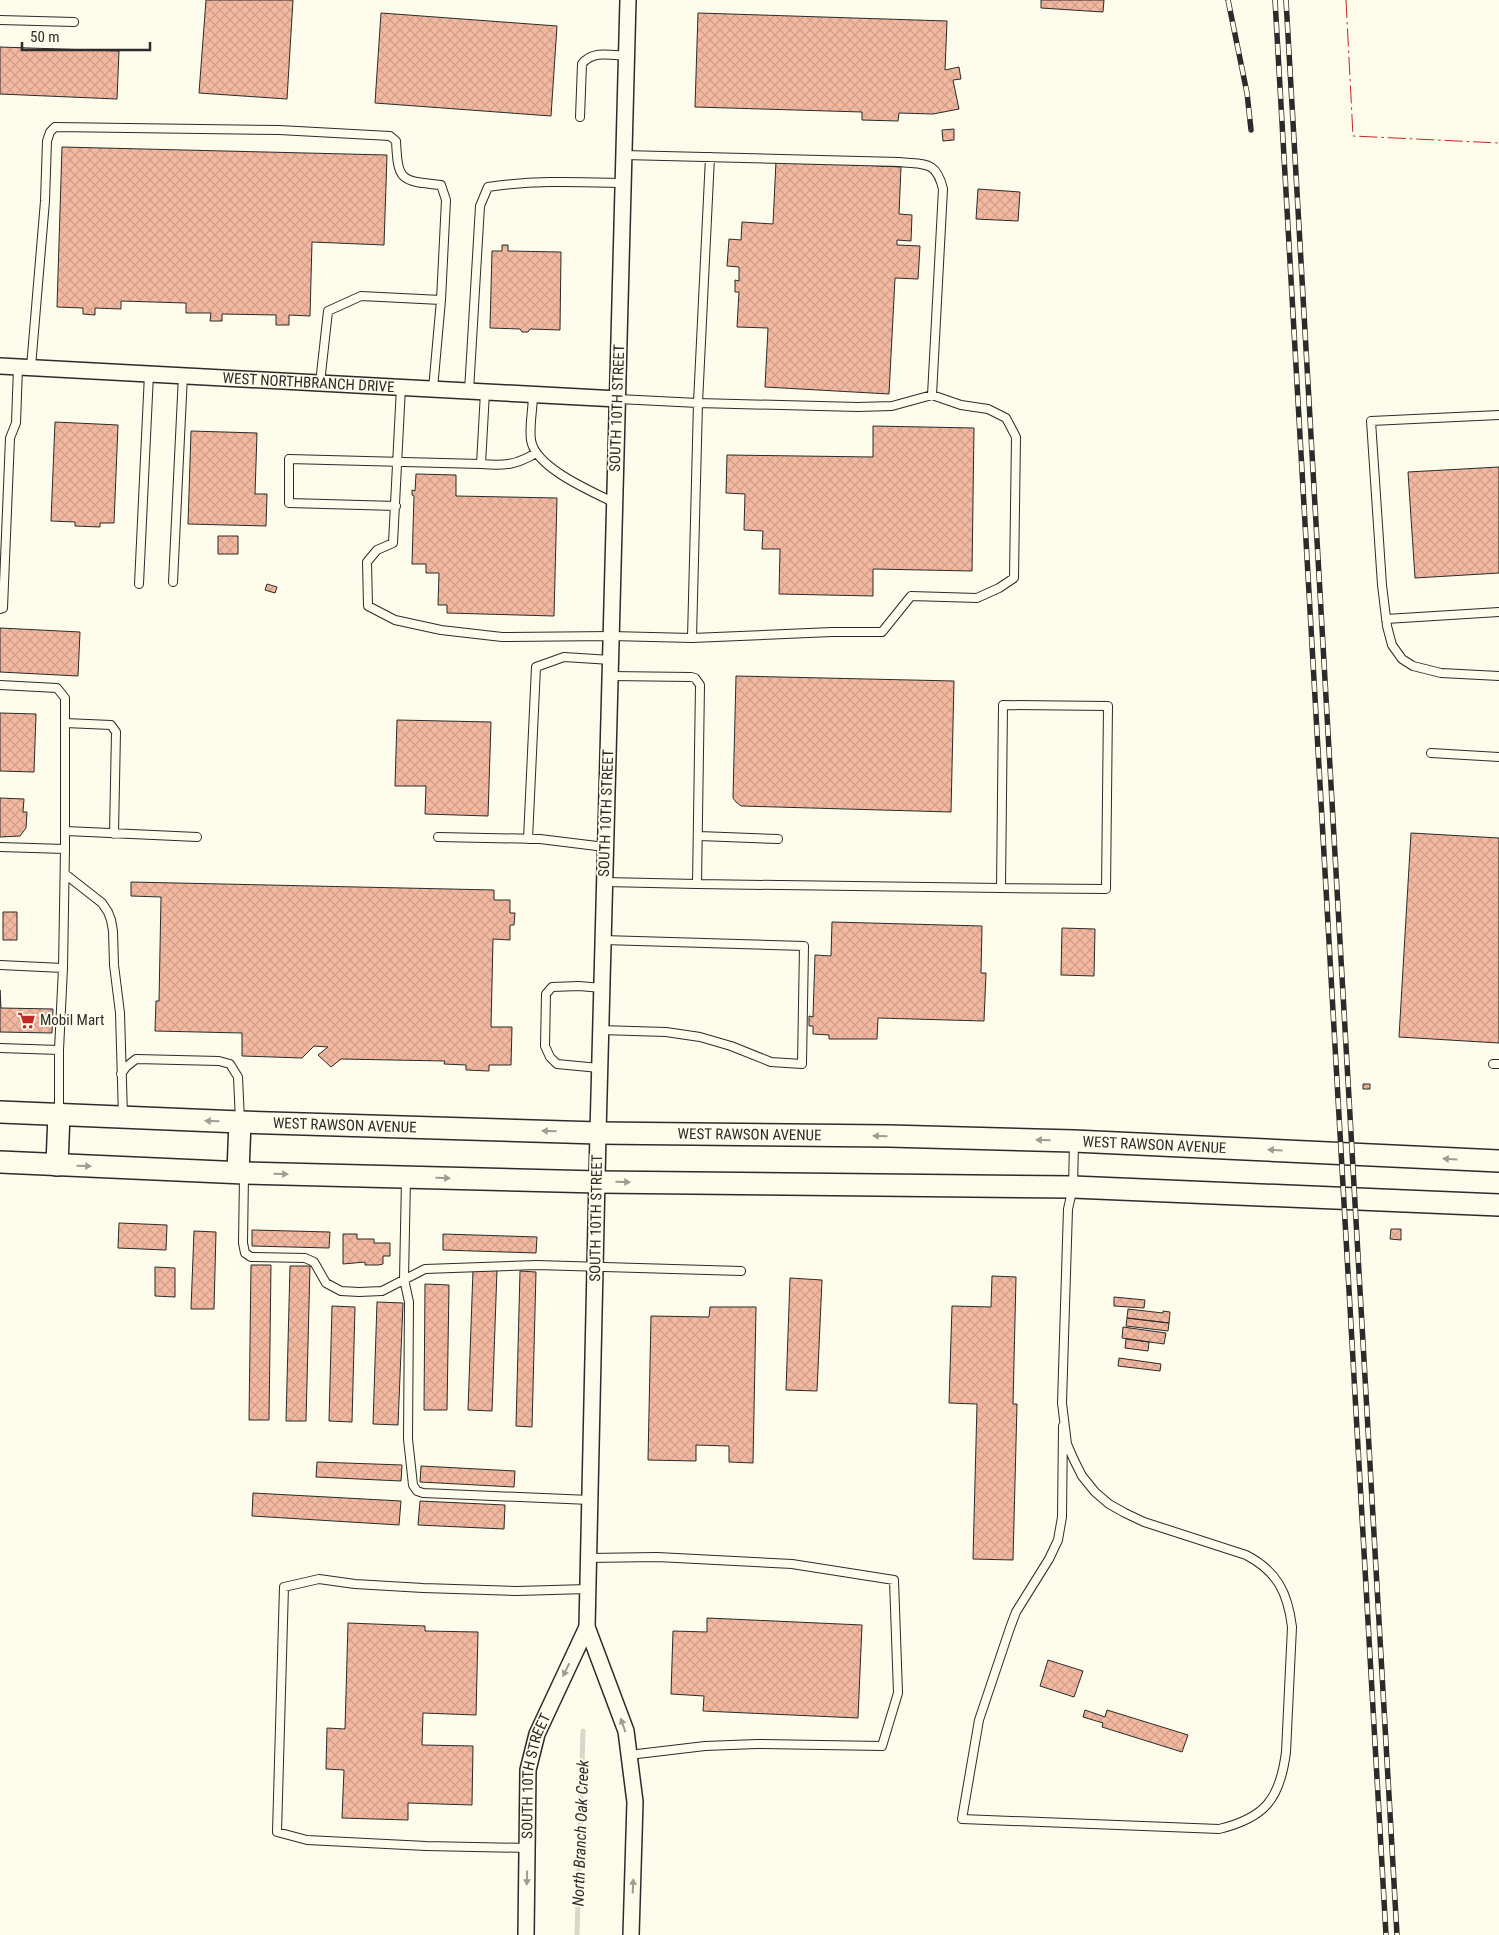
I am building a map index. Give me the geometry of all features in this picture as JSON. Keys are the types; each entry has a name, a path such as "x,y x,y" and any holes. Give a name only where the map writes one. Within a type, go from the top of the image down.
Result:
{"main road":[{"path":"0,1102 36,1113"},
{"name":"WEST RAWSON AVENUE","path":"0,1112 240,1122 598,1132 889,1136 1074,1141 1499,1161"},
{"path":"57,1165 59,1114"},
{"path":"240,1122 241,1172"},
{"path":"0,1162 241,1172 598,1182 1073,1187 1499,1205"}],"street":[{"name":"SOUTH 10TH STREET","path":"628,0 599,1068 587,1626 626,1731 635,1802 631,1935"},
{"name":"WEST NORTHBRANCH DRIVE","path":"0,366 618,399"},
{"name":"SOUTH 10TH STREET","path":"526,1935 528,1770 537,1734 587,1626"}],"lane":[{"path":"0,20 74,22"},
{"path":"580,117 582,64 586,58 594,55 627,56"},
{"path":"0,609 3,608 10,438 16,423 25,367 45,201 48,142 50,132 55,127 279,130 390,136 396,141 398,169 403,176 417,183 441,185 446,200 441,300 433,389"},
{"path":"624,155 899,162 930,166 940,174 943,189 932,395"},
{"path":"692,638 698,403 710,157"},
{"path":"469,391 480,206 488,187 517,182 547,180 624,183"},
{"path":"320,383 328,311 361,296 441,300"},
{"path":"139,584 149,374"},
{"path":"173,582 183,375"},
{"path":"401,387 393,543 377,550 367,562 368,606 395,620 441,630 502,637 611,636 692,638 832,632 882,632 911,596 977,598 999,588 1014,578 1016,437 1006,418 988,409 961,405 932,395 892,406 858,407 618,399"},
{"path":"481,464 485,392"},
{"path":"533,394 531,441 536,453 568,481 615,503"},
{"path":"1499,415 1371,421 1386,619 1392,645 1402,659 1414,666 1442,673 1499,676"},
{"path":"396,506 289,503 289,459 508,465 520,462 536,453"},
{"path":"1386,619 1499,612"},
{"path":"528,839 536,667 564,658 611,660"},
{"path":"610,676 695,678 700,684 698,884"},
{"path":"0,685 57,688 66,698 66,831 59,1050 59,1114"},
{"path":"605,882 698,884 1002,888 1106,889 1108,706 1003,705 1002,888"},
{"path":"66,723 111,725 116,732 114,834"},
{"path":"1431,752 1499,757"},
{"path":"66,831 197,837"},
{"path":"699,836 778,839"},
{"path":"438,837 528,839 605,847"},
{"path":"0,847 65,849"},
{"path":"65,874 102,903 111,920 120,1013 123,1117"},
{"path":"600,1030 666,1032 700,1037 732,1046 771,1062 802,1064 804,946 603,940"},
{"path":"0,965 63,968"},
{"path":"599,1068 557,1064 550,1057 545,1046 546,994 552,987 602,988"},
{"path":"0,1048 59,1050"},
{"path":"121,1074 126,1066 136,1060 219,1061 230,1064 238,1077 240,1122"},
{"path":"1063,1426 1067,1444 1082,1476 1094,1492 1109,1504 1144,1522 1246,1555 1260,1563 1274,1576 1284,1594 1290,1609 1292,1626 1284,1772 1272,1799 1251,1819 1218,1829 962,1819 980,1720 1010,1628 1016,1612 1058,1540 1062,1517 1062,1403 1068,1209 1073,1187 1074,1141"},
{"path":"241,1172 243,1243 246,1253 251,1257 305,1258 314,1262 326,1283 341,1291 382,1291 425,1269 536,1265 741,1271"},
{"path":"406,1177 404,1279 410,1302 408,1439 413,1485 417,1491 423,1493 590,1500"},
{"path":"588,1558 657,1557 792,1564 894,1580 898,1693 882,1746 814,1744 705,1746 629,1755"},
{"path":"527,1848 426,1846 307,1840 277,1832 284,1587 319,1579 355,1584 422,1588 516,1591 588,1589"}],"building":[{"path":"206,0 293,0 287,99 199,93"},
{"path":"1041,0 1104,0 1103,12 1041,8"},
{"path":"381,13 557,26 551,116 375,103"},
{"path":"698,13 947,21 945,70 959,67 961,79 953,80 959,109 933,114 899,113 898,121 862,120 862,112 695,107"},
{"path":"0,47 119,51 117,99 0,94"},
{"path":"954,129 954,140 943,141 942,130"},
{"path":"62,147 387,155 384,245 312,242 310,316 289,315 289,325 276,325 276,315 222,314 222,321 210,321 211,313 186,313 186,303 121,301 121,309 95,308 95,315 83,314 83,308 57,307"},
{"path":"776,161 901,167 899,214 912,215 911,241 897,240 897,245 920,246 918,279 895,278 889,394 765,387 768,328 737,327 739,292 735,292 735,280 739,281 739,267 727,266 729,239 741,240 742,222 773,224"},
{"path":"978,189 1020,192 1018,221 976,219"},
{"path":"502,245 508,245 508,251 561,252 560,330 530,329 528,332 522,332 520,329 490,328 492,251 502,251"},
{"path":"55,422 118,425 114,523 100,523 100,527 75,526 75,522 51,521"},
{"path":"873,426 974,428 972,571 873,569 873,596 779,594 780,549 762,549 763,531 744,530 745,494 726,493 727,455 873,457"},
{"path":"191,431 257,433 255,494 267,494 266,526 188,524"},
{"path":"1499,467 1499,573 1415,578 1408,472"},
{"path":"416,474 456,475 456,496 557,498 554,616 447,613 447,605 438,605 439,573 426,573 426,564 412,564 414,496 412,495 412,490 415,491"},
{"path":"218,536 238,536 238,554 218,554"},
{"path":"267,584 277,587 275,593 265,590"},
{"path":"0,628 80,632 78,676 0,672"},
{"path":"736,676 954,681 951,812 741,806 733,798"},
{"path":"0,713 36,714 34,772 0,771"},
{"path":"397,720 491,722 488,816 425,814 426,786 395,786"},
{"path":"0,798 24,799 23,812 27,812 26,828 20,836 0,837"},
{"path":"1411,833 1499,838 1499,1043 1399,1037"},
{"path":"131,882 494,890 494,900 510,900 510,913 515,913 514,925 510,925 510,940 493,939 491,1027 512,1027 511,1065 489,1065 489,1071 466,1070 466,1065 444,1064 445,1061 341,1059 331,1067 318,1055 328,1047 314,1046 302,1058 242,1056 242,1033 155,1031 156,1001 159,1001 161,897 131,896"},
{"path":"3,912 17,912 17,940 3,940"},
{"path":"832,922 982,926 981,973 986,973 984,1021 878,1018 877,1039 829,1039 829,1035 813,1034 813,1026 809,1026 809,1016 813,1017 815,955 831,956"},
{"path":"1062,928 1095,929 1094,976 1061,975"},
{"name":"Mobil Mart","path":"0,990 1,1008 53,1009 52,1033 0,1032"},
{"path":"1363,1084 1370,1084 1370,1089 1363,1089"},
{"path":"119,1223 167,1225 166,1250 118,1248"},
{"path":"1391,1229 1401,1229 1401,1240 1390,1239"},
{"path":"252,1230 330,1232 329,1248 252,1246"},
{"path":"194,1231 216,1232 214,1309 191,1309"},
{"path":"343,1234 357,1234 357,1239 374,1239 374,1243 390,1243 390,1256 383,1256 383,1264 378,1265 365,1265 365,1262 343,1264"},
{"path":"443,1234 537,1237 536,1253 443,1250"},
{"path":"251,1265 271,1265 269,1420 249,1420"},
{"path":"290,1266 310,1266 306,1421 286,1421"},
{"path":"155,1267 175,1268 175,1297 155,1296"},
{"path":"473,1270 497,1270 492,1411 468,1410"},
{"path":"520,1271 536,1272 532,1427 516,1426"},
{"path":"992,1276 1016,1277 1013,1404 1017,1404 1013,1560 973,1559 977,1404 949,1403 952,1306 991,1307"},
{"path":"790,1278 822,1280 817,1391 786,1390"},
{"path":"425,1284 449,1285 447,1410 424,1410"},
{"path":"1114,1297 1145,1300 1144,1308 1114,1306"},
{"path":"377,1302 403,1303 398,1425 373,1424"},
{"path":"332,1306 355,1307 352,1422 329,1421"},
{"path":"710,1307 756,1307 753,1463 729,1462 729,1446 696,1445 696,1461 648,1460 651,1316 709,1317"},
{"path":"1128,1309 1170,1312 1169,1323 1127,1318"},
{"path":"1127,1318 1169,1323 1168,1331 1126,1326"},
{"path":"1123,1327 1166,1333 1164,1344 1122,1338"},
{"path":"1126,1339 1149,1342 1148,1351 1125,1348"},
{"path":"1119,1358 1161,1364 1160,1371 1118,1366"},
{"path":"317,1462 402,1465 401,1481 316,1477"},
{"path":"421,1466 515,1471 514,1487 420,1482"},
{"path":"253,1493 401,1501 399,1525 252,1516"},
{"path":"420,1501 505,1505 504,1529 418,1525"},
{"path":"707,1618 862,1625 858,1718 703,1711 704,1696 671,1694 673,1631 707,1632"},
{"path":"348,1623 425,1626 425,1631 478,1632 476,1715 423,1713 422,1745 473,1746 472,1805 408,1803 408,1820 342,1818 344,1770 326,1769 327,1728 345,1729"},
{"path":"1048,1660 1083,1671 1074,1697 1040,1686"},
{"path":"1085,1710 1105,1717 1107,1710 1188,1735 1182,1752 1102,1727 1103,1723 1083,1717"}],"waterway":[{"name":"North Branch Oak Creek","path":"577,1935 583,1731"}],"railway":[{"path":"1228,0 1247,93 1251,130"},
{"path":"1275,0 1386,1935"},
{"path":"1286,0 1397,1935"}],"power":[{"path":"1346,0 1353,136 1499,143"}],"place":[{"name":"Mobil Mart","path":"26,1020"}]}
